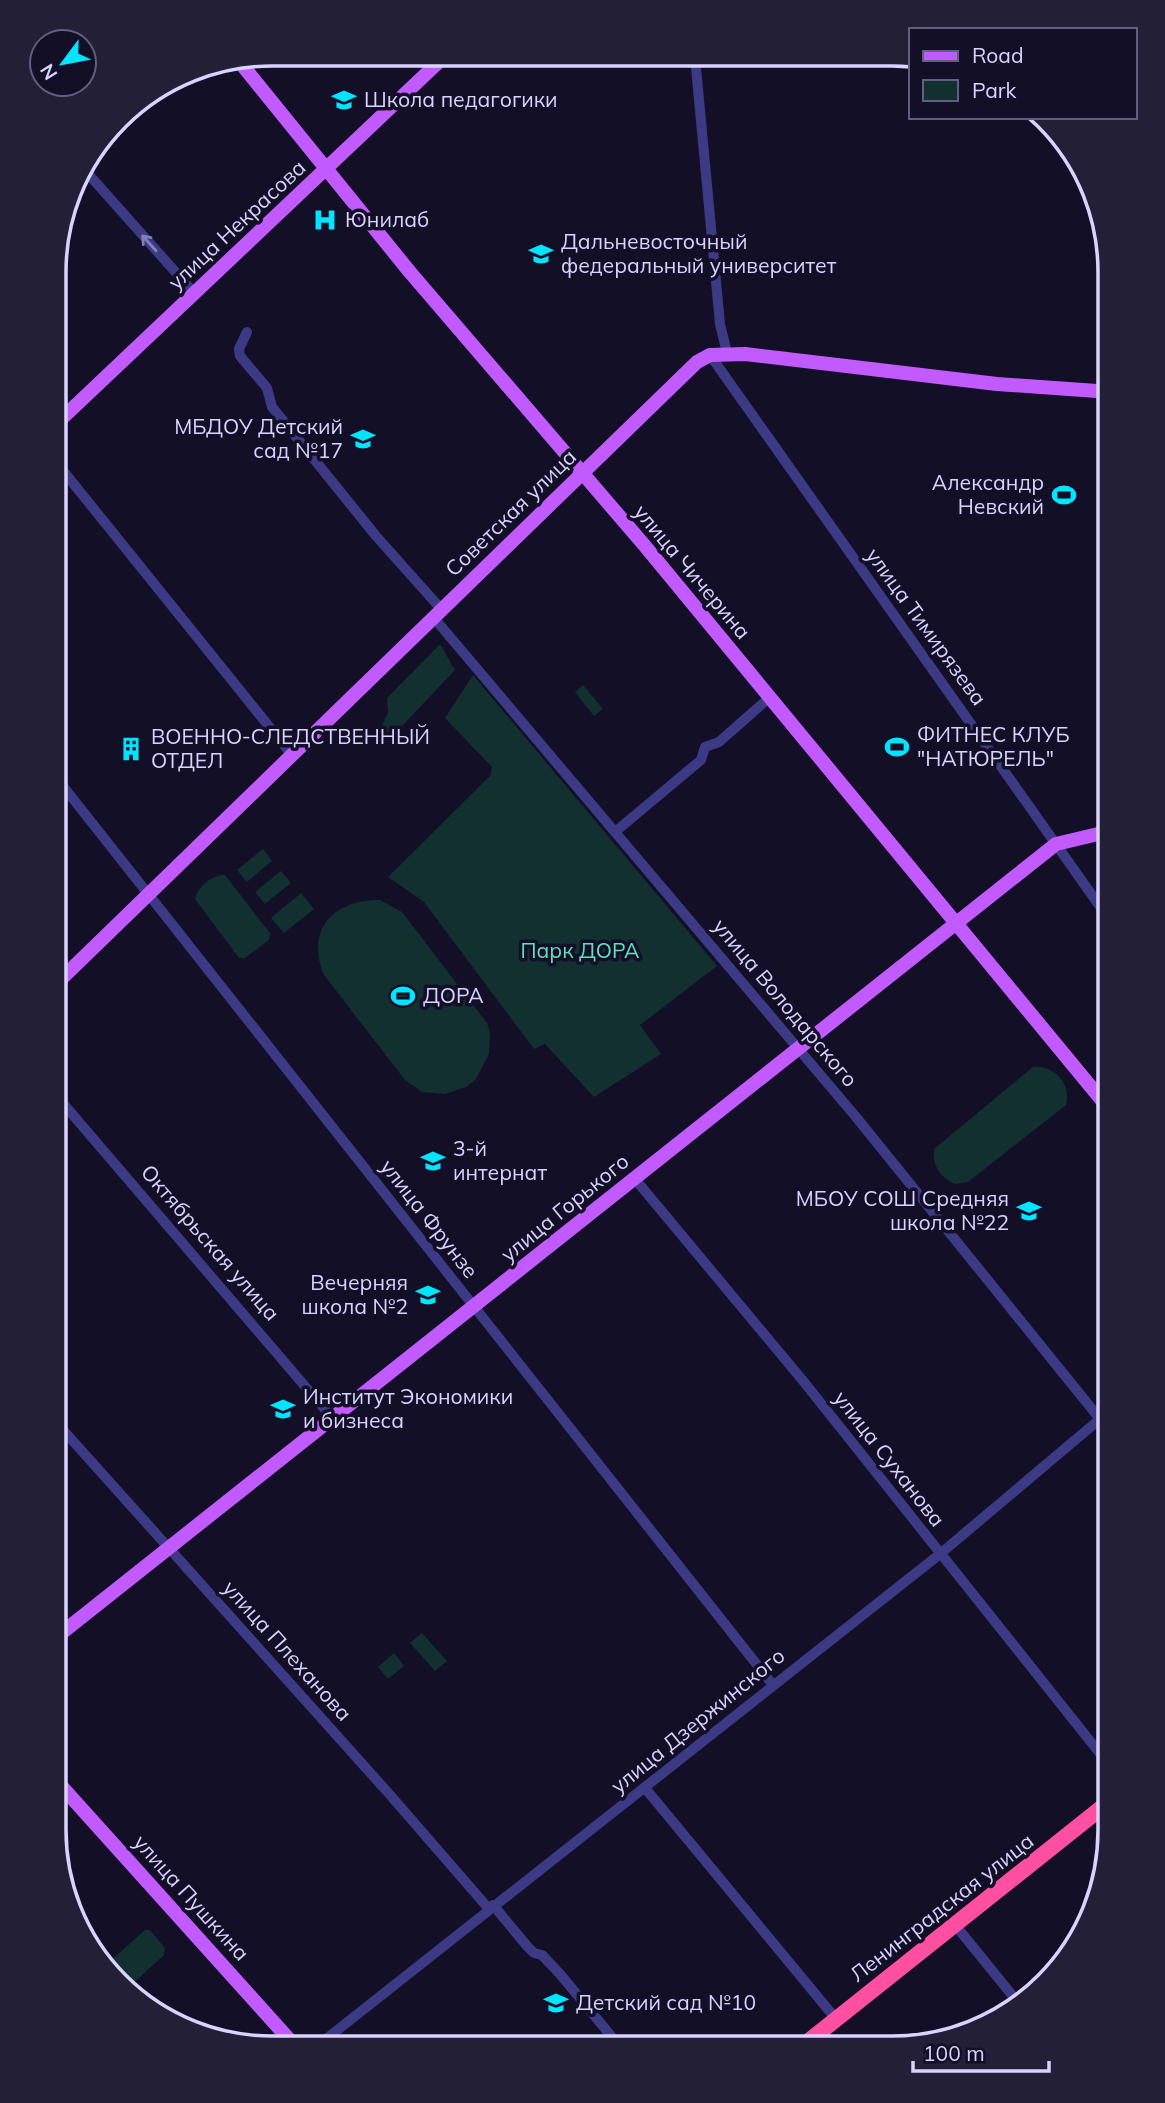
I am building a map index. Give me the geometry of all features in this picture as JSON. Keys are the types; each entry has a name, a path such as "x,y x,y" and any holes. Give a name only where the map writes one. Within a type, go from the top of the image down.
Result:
{"highway":[{"name":"Ленинградская улица","path":"816,2036 1098,1811"}],"main road":[{"name":"улица Некрасова","path":"66,415 435,66"},
{"name":"улица Чичерина","path":"245,68 409,271 770,697 1098,1094"},
{"name":"Советская улица","path":"66,975 696,362 710,355 727,353 997,384 1098,392"},
{"name":"улица Горького","path":"66,1630 1056,844 1098,834"},
{"name":"улица Пушкина","path":"66,1791 286,2036"}],"street":[{"path":"696,66 720,324 727,353"},
{"path":"91,177 195,293"},
{"name":"улица Володарского","path":"247,332 239,349 240,356 268,388 271,407 615,832 798,1049 1098,1417"},
{"name":"улица Тимирязева","path":"710,355 1098,904"},
{"path":"66,474 292,755"},
{"path":"615,832 701,760 705,747 719,742 770,697"},
{"name":"улица Фрунзе","path":"66,790 773,1685"},
{"name":"Октябрьская улица","path":"66,1107 333,1419"},
{"name":"улица Суханова","path":"635,1179 804,1382 1098,1751"},
{"name":"улица Дзержинского","path":"330,2036 940,1554 1098,1421"},
{"name":"улица Плеханова","path":"66,1433 527,1947 542,1955 560,1974 611,2036"},
{"path":"645,1788 836,2019"},
{"path":"956,1926 1014,1997"}],"green space":[{"path":"440,644 455,670 387,742 379,733 388,712 387,698"},
{"name":"Парк ДОРА","path":"473,675 717,966 640,1025 661,1054 594,1097 545,1044 534,1049 424,902 388,877 490,776 492,767 445,718"},
{"path":"583,685 603,709 594,716 575,692"},
{"path":"263,849 272,861 247,882 237,870"},
{"path":"281,871 291,883 265,904 255,892"},
{"path":"225,875 270,933 269,940 245,958 239,958 195,899 206,882"},
{"path":"301,893 314,909 284,933 271,918"},
{"name":"ДОРА","path":"380,900 402,912 487,1023 490,1033 489,1054 476,1079 466,1087 445,1094 422,1092 405,1080 324,975 318,945 327,921 349,905"},
{"path":"1033,1067 1048,1069 1060,1077 1066,1090 1066,1105 968,1182 955,1184 945,1178 936,1166 934,1149"},
{"path":"422,1633 447,1661 435,1671 410,1643"},
{"path":"394,1653 404,1666 388,1679 378,1667"},
{"path":"145,1930 150,1930 165,1948 164,1955 134,1982 112,1959"}],"place":[{"name":"Школа педагогики","path":"344,100"},
{"name":"Юнилаб","path":"325,220"},
{"name":"Дальневосточный федеральный университет","path":"541,254"},
{"name":"МБДОУ Детский сад №17","path":"363,439"},
{"name":"Александр Невский","path":"1064,495"},
{"name":"ФИТНЕС КЛУБ \"НАТЮРЕЛЬ\"","path":"897,747"},
{"name":"ВОЕННО-СЛЕДСТВЕННЫЙ ОТДЕЛ","path":"131,749"},
{"name":"ДОРА","path":"403,996"},
{"name":"3-й интернат","path":"433,1161"},
{"name":"МБОУ СОШ Средняя школа №22","path":"1029,1211"},
{"name":"Вечерняя школа №2","path":"428,1295"},
{"name":"Институт Экономики и бизнеса","path":"283,1409"},
{"name":"Детский сад №10","path":"556,2003"}]}
